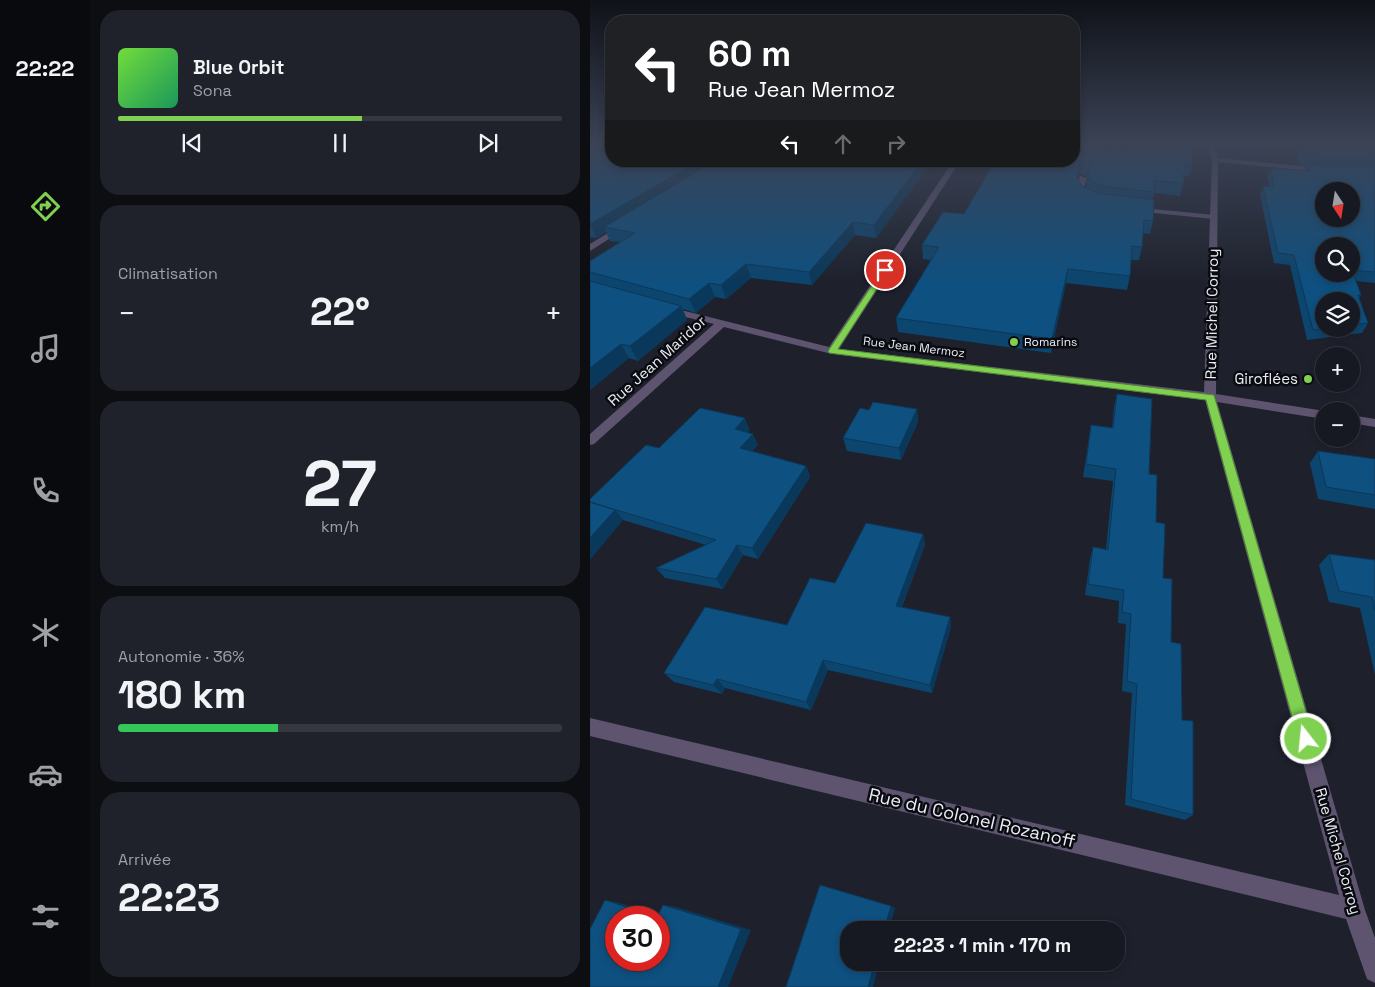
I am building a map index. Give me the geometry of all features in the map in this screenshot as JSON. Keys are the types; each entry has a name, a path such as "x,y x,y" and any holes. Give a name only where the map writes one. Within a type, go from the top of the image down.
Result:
{"street":[{"path":"832,351 937,191"},
{"path":"1082,191 1098,202"},
{"name":"Rue Michel Corroy","path":"1214,191 1210,397 1354,910 1375,971"},
{"path":"1126,207 1214,216"},
{"path":"590,248 632,222"},
{"name":"Rue Jean Mermoz","path":"654,306 832,351 1210,397 1315,414"},
{"name":"Rue Jean Maridor","path":"590,441 721,324"},
{"path":"1360,421 1375,423"},
{"name":"Rue du Colonel Rozanoff","path":"590,727 1354,910"}],"building":[{"path":"590,191 647,191 590,224"},
{"path":"664,191 899,191 874,225 853,222 809,272 746,264 721,285 709,283 689,299 590,272 590,261 635,233 604,227"},
{"path":"977,191 1093,191 1154,200 1153,221 1144,220 1142,247 1132,246 1130,276 1068,269 1052,339 896,318 939,247 922,245 943,212 964,214"},
{"path":"1264,191 1315,191 1315,228 1360,228 1360,191 1375,191 1375,272 1360,271 1360,237 1315,237 1315,282 1356,282 1360,292 1315,292 1315,330 1313,330 1294,255 1278,253"},
{"path":"590,281 681,306 630,346 621,344 590,368"},
{"path":"1360,301 1368,323 1360,324"},
{"path":"1117,394 1152,399 1149,474 1157,475 1156,522 1165,524 1163,578 1172,579 1171,642 1181,644 1182,720 1193,721 1193,815 1131,799 1137,684 1127,681 1131,614 1122,612 1124,590 1088,584 1093,547 1108,550 1116,469 1086,464 1091,425 1113,428"},
{"path":"873,402 917,409 899,448 843,438 860,408 869,410"},
{"path":"700,408 745,418 735,429 753,434 740,448 806,466 752,548 737,545 716,579 656,568 716,540 590,502 590,499 646,445 659,448"},
{"path":"1318,451 1375,459 1375,495 1326,487"},
{"path":"590,502 615,510 590,538"},
{"path":"866,523 923,534 896,606 950,617 930,685 823,660 806,702 717,679 713,685 664,673 705,607 787,625 810,578 835,583"},
{"path":"1329,554 1375,560 1375,611 1372,597 1339,591"},
{"path":"820,885 891,906 887,921 840,921 840,971 872,971 868,987 786,987"},
{"path":"605,900 623,906 605,906 605,971 670,971 670,907 741,929 718,987 590,987 590,929"}],"place":[{"name":"Romarins","path":"1014,342"},
{"name":"Giroflées","path":"1308,379"}],"route":[{"path":"885,270 832,351 1210,397 1306,739"}]}
